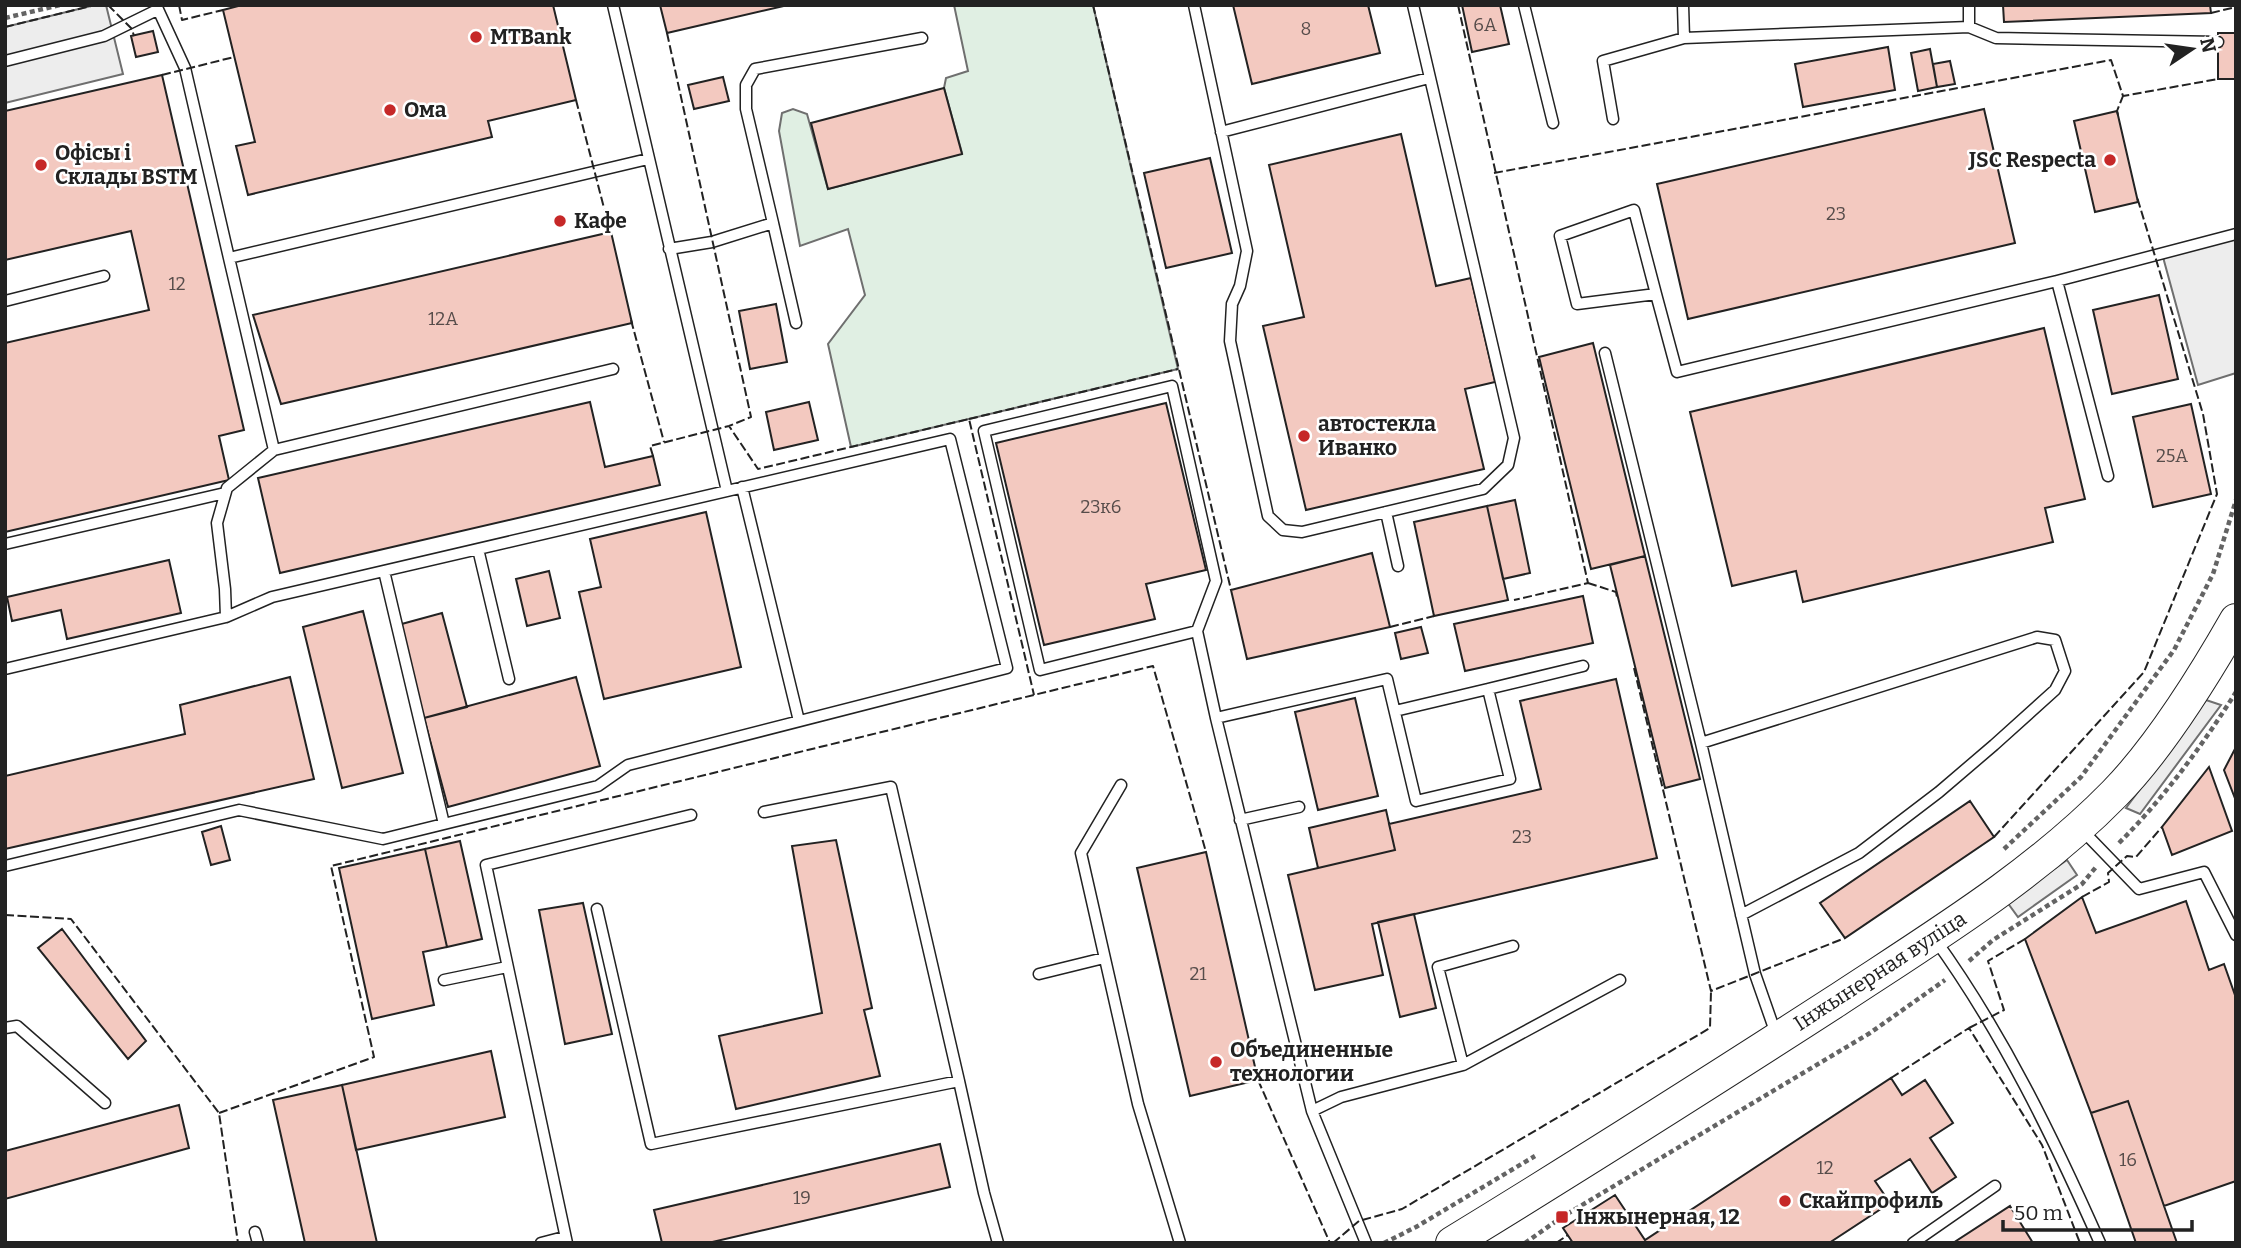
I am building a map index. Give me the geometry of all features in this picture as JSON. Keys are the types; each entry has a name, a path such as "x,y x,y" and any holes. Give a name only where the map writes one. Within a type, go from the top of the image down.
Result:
{"street":[{"name":"Інжынерная вуліца","path":"1452,1243 1934,937 2039,861 2080,827 2138,767 2212,662 2236,620"}],"lane":[{"path":"613,5 727,491"},
{"path":"1194,5 1247,251 1240,286 1231,304 1230,341 1268,516 1283,530 1302,532 1483,489 1508,465 1514,438 1413,5"},
{"path":"1524,5 1553,123"},
{"path":"1683,5 1684,38"},
{"path":"1969,5 1969,27"},
{"path":"5,61 104,36 157,8 185,68 274,450"},
{"path":"1613,119 1603,61 1684,38 1969,27 1996,38 2218,42"},
{"path":"796,323 746,109 746,85 755,69 922,38"},
{"path":"1221,132 1429,78"},
{"path":"229,258 648,159"},
{"path":"1656,294 1577,304 1560,236 1634,210 1678,372 2057,281 2236,234"},
{"path":"669,249 712,242 773,223"},
{"path":"5,301 104,276"},
{"path":"2057,281 2108,476"},
{"path":"1605,353 1755,974 1778,1038"},
{"path":"226,617 217,523 225,493 227,488 274,450 613,369"},
{"path":"1197,631 1040,670 984,431 1172,386 1216,581 1197,631 1216,718 1312,1111 1366,1243"},
{"path":"5,669 226,617 272,597 950,439 1007,668 628,765 598,786 383,839 239,810 5,866"},
{"path":"742,487 799,721"},
{"path":"5,544 225,493"},
{"path":"1386,512 1398,566"},
{"path":"478,549 509,679"},
{"path":"384,571 444,824"},
{"path":"1701,743 2037,637 2055,640 2065,671 2056,691 1939,792 1859,853 1741,915"},
{"path":"1395,711 1583,666"},
{"path":"1216,718 1387,680 1416,801 1510,779 1488,689"},
{"path":"1121,785 1081,853 1138,1104 1180,1243"},
{"path":"764,812 891,787 984,1193 998,1243"},
{"path":"1240,820 1299,807"},
{"path":"541,1243 566,1240 486,865 691,815"},
{"path":"2080,827 2139,888 2204,872 2236,935"},
{"path":"597,909 651,1144 959,1081"},
{"path":"1934,937 1958,971 2024,1082 2100,1243"},
{"path":"1463,1065 1438,967 1513,946"},
{"path":"1039,975 1104,958"},
{"path":"444,980 507,967"},
{"path":"1312,1111 1341,1097 1463,1065 1620,980"},
{"path":"5,1028 17,1026 105,1103"},
{"path":"1913,1243 1995,1186"}],"path":[{"path":"5,18 60,5"},
{"path":"1995,858 2081,777 2174,650 2213,574 2236,500"},
{"path":"1384,1243 1416,1227 1546,1149"}],"green space":[{"path":"954,5 1093,5 1178,369 851,447 828,344 865,295 848,229 800,246 779,131 782,113 793,109 807,114 828,189 962,153 944,88 946,78 968,71"}],"shaded area":[{"path":"95,5 106,5 123,74 5,103 5,27"},
{"path":"2236,229 2236,373 2198,385 2163,257"},
{"path":"2206,700 2221,705 2140,814 2126,808"},
{"path":"2067,860 2077,875 2018,917 2007,902"}],"building":[{"name":"Ома","path":"242,5 553,5 576,100 488,121 492,137 248,195 236,146 255,142 223,10"},
{"path":"660,5 788,5 667,33"},
{"path":"1233,5 1368,5 1380,53 1252,84"},
{"path":"1462,5 1500,5 1509,44 1472,52"},
{"path":"2003,5 2210,5 2211,13 2004,22"},
{"path":"153,31 158,52 136,57 131,36"},
{"path":"2218,33 2236,33 2236,79 2218,79"},
{"path":"1888,47 1895,90 1803,107 1795,64"},
{"path":"1930,49 1937,87 1918,91 1911,53"},
{"path":"1950,61 1955,84 1937,87 1933,64"},
{"path":"162,75 244,430 219,436 229,480 5,532 5,343 149,310 131,231 5,260 5,111"},
{"path":"723,77 729,101 694,109 688,85"},
{"path":"944,88 962,154 828,189 811,123"},
{"path":"1984,109 2015,243 1688,319 1657,184"},
{"path":"2117,111 2138,202 2095,212 2074,121"},
{"path":"1401,134 1436,286 1471,278 1495,382 1465,389 1484,469 1306,510 1263,326 1304,317 1269,165"},
{"path":"1210,158 1232,253 1166,268 1144,173"},
{"path":"611,232 632,323 281,404 253,315"},
{"path":"2159,295 2178,379 2112,394 2093,310"},
{"path":"776,304 787,362 750,369 739,311"},
{"path":"2044,328 2085,499 2045,508 2053,542 1803,602 1796,571 1732,586 1690,412"},
{"path":"1593,343 1645,556 1591,569 1539,357"},
{"path":"590,402 605,467 653,456 660,485 280,573 258,478"},
{"path":"809,402 818,440 774,450 766,412"},
{"path":"1166,403 1206,570 1146,584 1155,619 1044,645 996,443"},
{"path":"2191,404 2211,494 2153,507 2133,417"},
{"path":"1515,500 1530,573 1503,579 1487,506"},
{"path":"1487,506 1508,600 1434,616 1414,522"},
{"path":"706,512 741,667 604,699 579,592 601,587 590,539"},
{"path":"1372,553 1390,627 1247,659 1231,590"},
{"path":"1645,556 1700,779 1665,788 1610,565"},
{"path":"169,560 181,613 67,639 61,610 12,621 7,597"},
{"path":"549,571 560,618 527,626 516,579"},
{"path":"1583,596 1593,643 1465,671 1454,624"},
{"path":"363,611 403,773 342,788 303,627"},
{"path":"442,613 467,707 424,718 398,625"},
{"path":"1421,627 1428,653 1401,659 1395,633"},
{"path":"290,677 314,779 5,849 5,776 185,734 180,705"},
{"path":"576,677 600,766 448,807 424,718"},
{"path":"1616,679 1657,858 1372,924 1383,975 1315,990 1288,875 1395,850 1389,824 1541,789 1520,701"},
{"path":"1355,698 1378,796 1318,810 1295,712"},
{"path":"2236,747 2236,801 2224,770"},
{"path":"2209,767 2232,831 2172,855 2162,827"},
{"path":"1970,801 1994,837 1845,938 1820,903"},
{"path":"1386,810 1395,850 1318,868 1309,828"},
{"path":"221,826 230,860 211,865 202,832"},
{"path":"836,840 872,1008 864,1010 880,1076 736,1109 719,1036 822,1013 792,846"},
{"path":"460,841 482,939 447,947 425,849"},
{"path":"425,849 447,947 423,952 434,1005 372,1019 339,868"},
{"path":"1206,852 1258,1080 1190,1096 1137,868"},
{"path":"2082,897 2096,933 2186,901 2209,970 2224,964 2236,998 2236,1181 2164,1206 2128,1101 2091,1113 2025,939"},
{"path":"583,903 612,1034 565,1044 539,910"},
{"path":"1414,914 1436,1008 1400,1017 1378,922"},
{"path":"62,929 146,1041 128,1059 38,948"},
{"path":"491,1051 505,1117 356,1150 342,1085"},
{"path":"1891,1078 1902,1095 1925,1080 1953,1123 1930,1138 1956,1177 1932,1193 1910,1159 1875,1181 1890,1203 1829,1243 1573,1243 1563,1228 1615,1195 1645,1240"},
{"path":"342,1085 377,1243 305,1243 273,1100"},
{"path":"2128,1101 2177,1243 2136,1243 2091,1113"},
{"path":"179,1105 189,1148 5,1199 5,1151"},
{"path":"940,1144 950,1187 708,1243 662,1243 654,1210"},
{"path":"2010,1206 2033,1243 1953,1243"}],"fence":[{"path":"5,27 95,5"},
{"path":"108,5 132,29 134,36"},
{"path":"179,5 182,20 223,10"},
{"path":"1093,5 1231,590"},
{"path":"1458,5 1588,583 1514,600"},
{"path":"2211,13 2236,7"},
{"path":"667,33 751,417 729,426"},
{"path":"162,75 234,57"},
{"path":"1494,173 2111,60 2123,96 2218,79"},
{"path":"2118,115 2123,96"},
{"path":"576,100 611,235"},
{"path":"1994,837 2144,672 2217,494 2203,414 2137,197"},
{"path":"631,320 664,442"},
{"path":"969,419 1178,369"},
{"path":"653,456 650,446 729,426 758,469 969,419 1034,695"},
{"path":"1588,583 1616,592 1617,597"},
{"path":"1390,627 1434,616"},
{"path":"219,1113 374,1057 331,866 1153,666 1206,852"},
{"path":"1634,668 1711,991 1845,938"},
{"path":"2082,897 2109,882 2108,873 2127,856 2136,857 2162,827"},
{"path":"5,915 71,919 219,1113 238,1243"},
{"path":"1969,1028 2004,1010 1988,961 2025,939"},
{"path":"1333,1243 1359,1221 1402,1209 1710,1028 1711,991"},
{"path":"1891,1078 1969,1028 2042,1145 2080,1243"},
{"path":"1258,1080 1330,1243"},
{"path":"1556,1243 1568,1235"}],"place":[{"name":"MTBank","path":"476,37"},
{"name":"Ома","path":"390,110"},
{"name":"JSC Respecta","path":"2110,160"},
{"name":"Офісы і Склады BSTM","path":"41,165"},
{"name":"Кафе","path":"560,221"},
{"name":"автостекла Иванко","path":"1304,436"},
{"name":"Объединенные технологии","path":"1216,1062"},
{"name":"Скайпрофиль","path":"1785,1201"},
{"name":"Інжынерная, 12","path":"1562,1217"}]}
